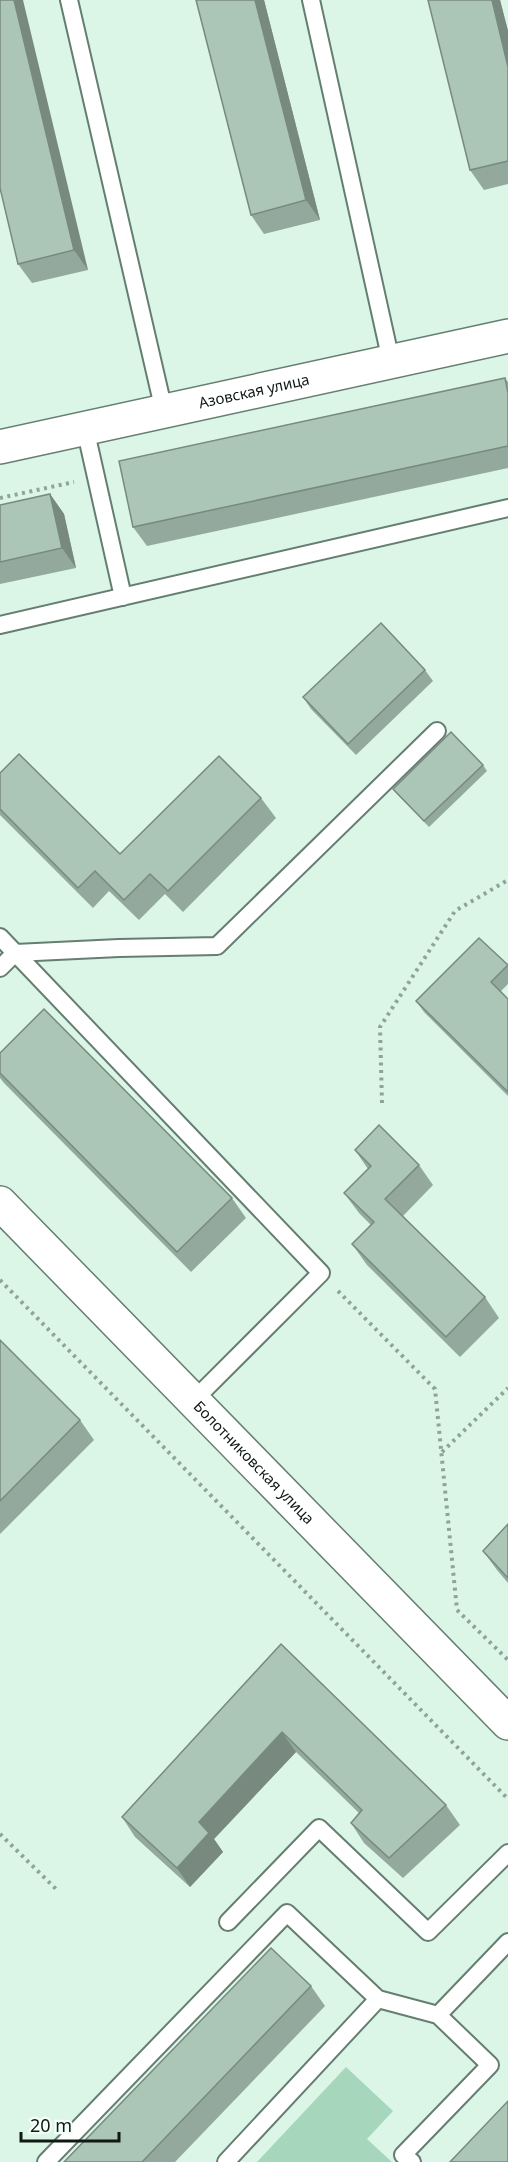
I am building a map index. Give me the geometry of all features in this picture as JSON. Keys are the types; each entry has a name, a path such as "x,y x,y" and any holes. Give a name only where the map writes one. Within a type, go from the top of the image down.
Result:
{"street":[{"name":"Азовская улица","path":"0,447 508,336"},
{"name":"Болотниковская улица","path":"0,1203 508,1724"}],"lane":[{"path":"69,0 164,411"},
{"path":"311,0 390,362"},
{"path":"85,428 123,597"},
{"path":"0,625 508,507"},
{"path":"0,968 15,954 119,948 217,946 437,731"},
{"path":"0,938 321,1273 193,1401"},
{"path":"228,1922 319,1828 428,1932 508,1853"},
{"path":"46,2162 287,1913 378,1999 438,2015 490,2065 404,2155 412,2162"},
{"path":"438,2015 508,1942"},
{"path":"226,2162 378,1999"}],"path":[{"path":"0,498 97,476"},
{"path":"382,1103 380,1028 455,912 508,880"},
{"path":"321,1273 435,1389 457,1610 508,1660"},
{"path":"0,1280 508,1799"},
{"path":"441,1452 508,1388"},
{"path":"0,1834 57,1890"}],"green space":[{"path":"346,2067 393,2111 367,2139 392,2162 257,2162"}],"building":[{"path":"0,0 14,0 74,250 18,264 0,188"},
{"path":"196,0 255,0 306,200 251,215"},
{"path":"428,0 492,0 508,67 508,161 470,170"},
{"path":"505,378 508,393 508,446 133,527 119,461"},
{"path":"50,494 62,548 0,562 0,505"},
{"path":"381,623 425,670 348,744 303,697"},
{"path":"451,732 483,765 424,821 393,789"},
{"path":"19,754 120,854 219,756 261,798 168,891 150,874 124,900 95,871 78,888 0,809 0,773"},
{"path":"479,938 508,965 491,982 508,999 508,1092 416,1001"},
{"path":"44,1009 232,1198 177,1252 0,1073 0,1053"},
{"path":"379,1125 419,1165 385,1199 485,1297 446,1337 352,1244 374,1222 344,1193 371,1166 355,1150"},
{"path":"0,1340 80,1420 0,1501"},
{"path":"508,1524 508,1578 483,1551"},
{"path":"281,1644 446,1805 389,1858 351,1823 362,1810 282,1732 199,1822 209,1833 177,1868 122,1817"},
{"path":"271,1948 311,1986 142,2162 64,2162"},
{"path":"508,2101 508,2162 450,2162"}]}
